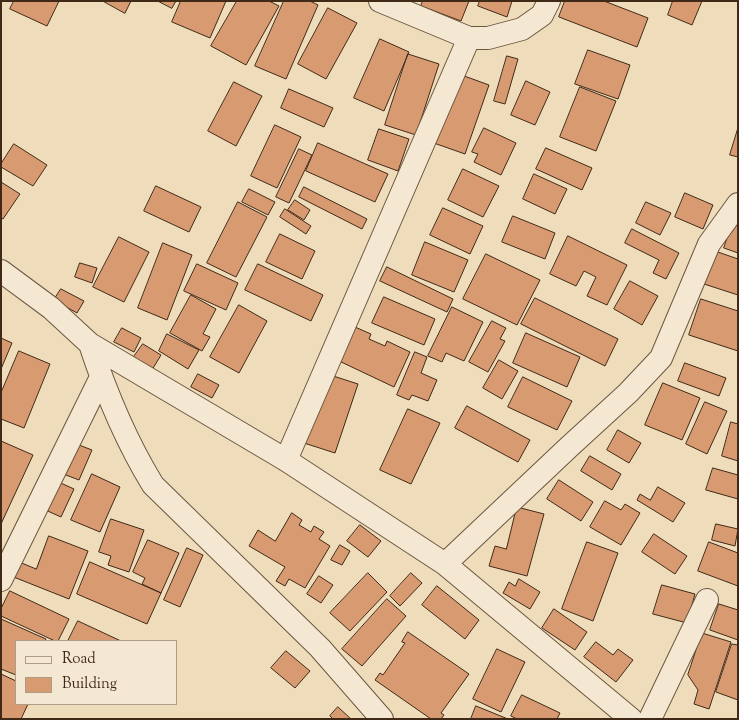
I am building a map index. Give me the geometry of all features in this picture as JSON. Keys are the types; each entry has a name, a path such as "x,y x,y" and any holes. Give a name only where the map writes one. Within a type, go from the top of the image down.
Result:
{"street":[{"path":"380,1 469,38 488,38 522,29 542,15 549,1"},
{"path":"286,460 469,38"},
{"path":"445,564 628,393 661,358 709,244 738,204"},
{"path":"1,271 51,308 90,344 286,460 445,564 631,719"},
{"path":"90,344 101,377 136,458 153,485 320,648 382,719"},
{"path":"1,580 101,377"},
{"path":"650,719 707,600"}],"building":[{"path":"14,1 59,1 47,26 10,9"},
{"path":"103,1 131,1 125,13"},
{"path":"158,1 176,1 172,8"},
{"path":"181,1 226,1 210,38 172,22"},
{"path":"237,1 269,1 279,6 246,65 211,46"},
{"path":"284,1 310,1 318,5 286,79 255,66"},
{"path":"423,1 469,1 461,21 421,6"},
{"path":"480,1 512,1 507,17 478,6"},
{"path":"565,1 604,1 648,18 637,47 559,17"},
{"path":"673,1 702,1 692,25 668,15"},
{"path":"328,8 357,23 326,79 298,64"},
{"path":"380,39 409,52 384,111 354,98"},
{"path":"588,50 630,65 618,99 575,84"},
{"path":"408,54 439,64 416,135 385,125"},
{"path":"507,56 518,59 505,104 494,101"},
{"path":"456,73 489,85 465,154 431,142"},
{"path":"526,81 550,92 535,125 511,115"},
{"path":"234,82 262,96 236,146 208,131"},
{"path":"580,87 616,101 596,151 560,137"},
{"path":"289,89 333,108 324,127 281,108"},
{"path":"275,125 301,137 277,188 251,176"},
{"path":"484,128 516,143 501,175 474,162 478,154 472,152"},
{"path":"738,128 738,157 730,155"},
{"path":"379,129 409,139 398,171 368,160"},
{"path":"318,143 388,174 375,202 306,171"},
{"path":"14,144 47,165 33,186 1,167"},
{"path":"546,148 592,168 582,190 536,169"},
{"path":"299,149 312,155 289,203 276,197"},
{"path":"463,169 499,186 483,217 448,200"},
{"path":"534,174 567,189 555,214 523,199"},
{"path":"1,182 20,194 3,219 1,218"},
{"path":"156,186 201,207 189,232 144,211"},
{"path":"304,187 367,219 362,229 299,197"},
{"path":"249,189 275,202 268,215 242,202"},
{"path":"685,193 713,205 703,229 675,217"},
{"path":"295,200 310,210 304,220 288,210"},
{"path":"238,202 267,217 236,277 207,263"},
{"path":"646,202 671,213 660,235 636,223"},
{"path":"443,208 483,226 470,254 430,235"},
{"path":"285,209 311,226 306,234 280,217"},
{"path":"513,216 555,233 545,259 502,242"},
{"path":"735,217 738,218 738,253 724,248"},
{"path":"632,229 679,253 666,279 653,273 659,260 625,243"},
{"path":"280,234 315,251 302,279 266,262"},
{"path":"568,236 627,265 607,305 587,296 596,277 584,271 576,286 550,274"},
{"path":"119,237 149,252 124,302 93,287"},
{"path":"425,242 468,260 454,292 412,275"},
{"path":"163,243 192,255 167,320 138,308"},
{"path":"715,251 738,259 738,295 704,284"},
{"path":"486,254 540,280 517,325 463,299"},
{"path":"80,263 97,268 92,283 75,277"},
{"path":"197,264 238,283 226,310 184,291"},
{"path":"258,264 323,295 311,321 245,290"},
{"path":"387,267 453,299 447,312 380,281"},
{"path":"630,281 658,296 642,325 614,309"},
{"path":"61,289 84,301 77,313 54,300"},
{"path":"191,295 216,309 203,334 210,337 202,351 170,333"},
{"path":"384,297 435,319 424,345 372,323"},
{"path":"535,298 618,339 605,366 521,324"},
{"path":"701,299 738,311 738,351 689,335"},
{"path":"239,305 267,321 239,373 210,357"},
{"path":"452,307 483,322 464,361 446,353 442,362 428,356"},
{"path":"492,321 506,328 500,339 505,341 488,372 469,362"},
{"path":"348,324 371,334 369,339 385,346 387,341 410,352 394,387 337,360"},
{"path":"122,328 141,338 134,352 114,342"},
{"path":"526,333 580,357 567,387 513,363"},
{"path":"167,334 199,350 188,369 159,351"},
{"path":"1,338 12,343 1,369"},
{"path":"143,344 161,355 152,370 133,358"},
{"path":"19,351 50,364 24,428 1,419 1,393"},
{"path":"415,352 427,357 421,373 437,380 428,401 412,395 409,400 397,395"},
{"path":"499,360 518,371 502,399 483,388"},
{"path":"685,363 726,378 719,396 678,381"},
{"path":"198,374 219,385 212,398 191,387"},
{"path":"327,374 358,384 335,453 304,443"},
{"path":"523,377 572,401 557,430 508,407"},
{"path":"663,383 700,398 682,440 645,425"},
{"path":"705,402 727,411 707,454 686,444"},
{"path":"467,406 530,440 518,462 455,428"},
{"path":"408,409 440,423 411,484 380,470"},
{"path":"731,422 738,424 738,461 722,456"},
{"path":"618,430 641,443 629,463 607,450"},
{"path":"1,441 33,455 1,524"},
{"path":"71,442 92,450 79,480 58,472"},
{"path":"590,456 621,474 612,490 581,471"},
{"path":"713,468 738,475 738,499 706,490"},
{"path":"92,474 120,487 100,532 71,520"},
{"path":"54,480 74,489 61,517 41,508"},
{"path":"559,480 593,502 581,521 547,499"},
{"path":"658,487 685,503 673,522 637,500 640,494 650,500"},
{"path":"605,501 621,510 625,504 640,513 621,545 590,527"},
{"path":"517,507 544,514 527,576 489,566 495,546 506,549"},
{"path":"292,513 302,520 299,525 311,532 314,526 324,532 319,539 330,546 305,588 289,579 285,586 276,581 285,567 249,546 258,530 275,541"},
{"path":"111,519 144,530 129,572 108,565 111,556 99,552"},
{"path":"716,524 738,529 735,546 712,540"},
{"path":"360,525 381,541 368,557 347,541"},
{"path":"654,534 687,556 675,574 642,552"},
{"path":"49,536 88,551 69,599 11,576 17,561 36,569"},
{"path":"148,540 179,553 161,593 142,584 145,578 133,572"},
{"path":"587,542 618,553 593,621 562,609"},
{"path":"709,542 738,553 738,586 698,571"},
{"path":"340,545 350,551 342,565 331,560"},
{"path":"187,548 203,555 180,607 164,600"},
{"path":"90,562 161,593 147,624 77,594"},
{"path":"368,573 387,592 350,631 330,613"},
{"path":"411,573 422,583 400,606 390,596"},
{"path":"319,576 333,585 321,603 307,594"},
{"path":"519,579 540,592 530,609 503,593 509,582 515,586"},
{"path":"662,585 695,594 687,623 653,614"},
{"path":"437,586 479,620 465,639 422,605"},
{"path":"10,591 69,619 58,640 53,640 1,616 1,609"},
{"path":"387,599 406,616 362,666 342,649"},
{"path":"719,604 738,610 738,640 710,630"},
{"path":"554,609 587,632 575,650 542,628"},
{"path":"1,619 46,639 15,640 15,675 1,669"},
{"path":"78,621 119,640 68,640"},
{"path":"408,632 469,674 441,713 444,715 441,719 431,719 375,680 380,673 383,675 405,643 402,642"},
{"path":"702,633 731,642 709,709 694,704 698,690 688,675"},
{"path":"596,642 613,655 618,649 633,660 616,682 584,657"},
{"path":"732,644 738,645 738,700 716,692"},
{"path":"497,649 525,662 501,712 473,699"},
{"path":"286,651 310,671 295,688 271,668"},
{"path":"1,674 15,681 15,705 28,705 21,719 1,719"},
{"path":"522,695 560,713 557,719 517,719 511,716"},
{"path":"476,706 508,719 471,719"},
{"path":"338,707 351,719 333,719 330,716"}]}
